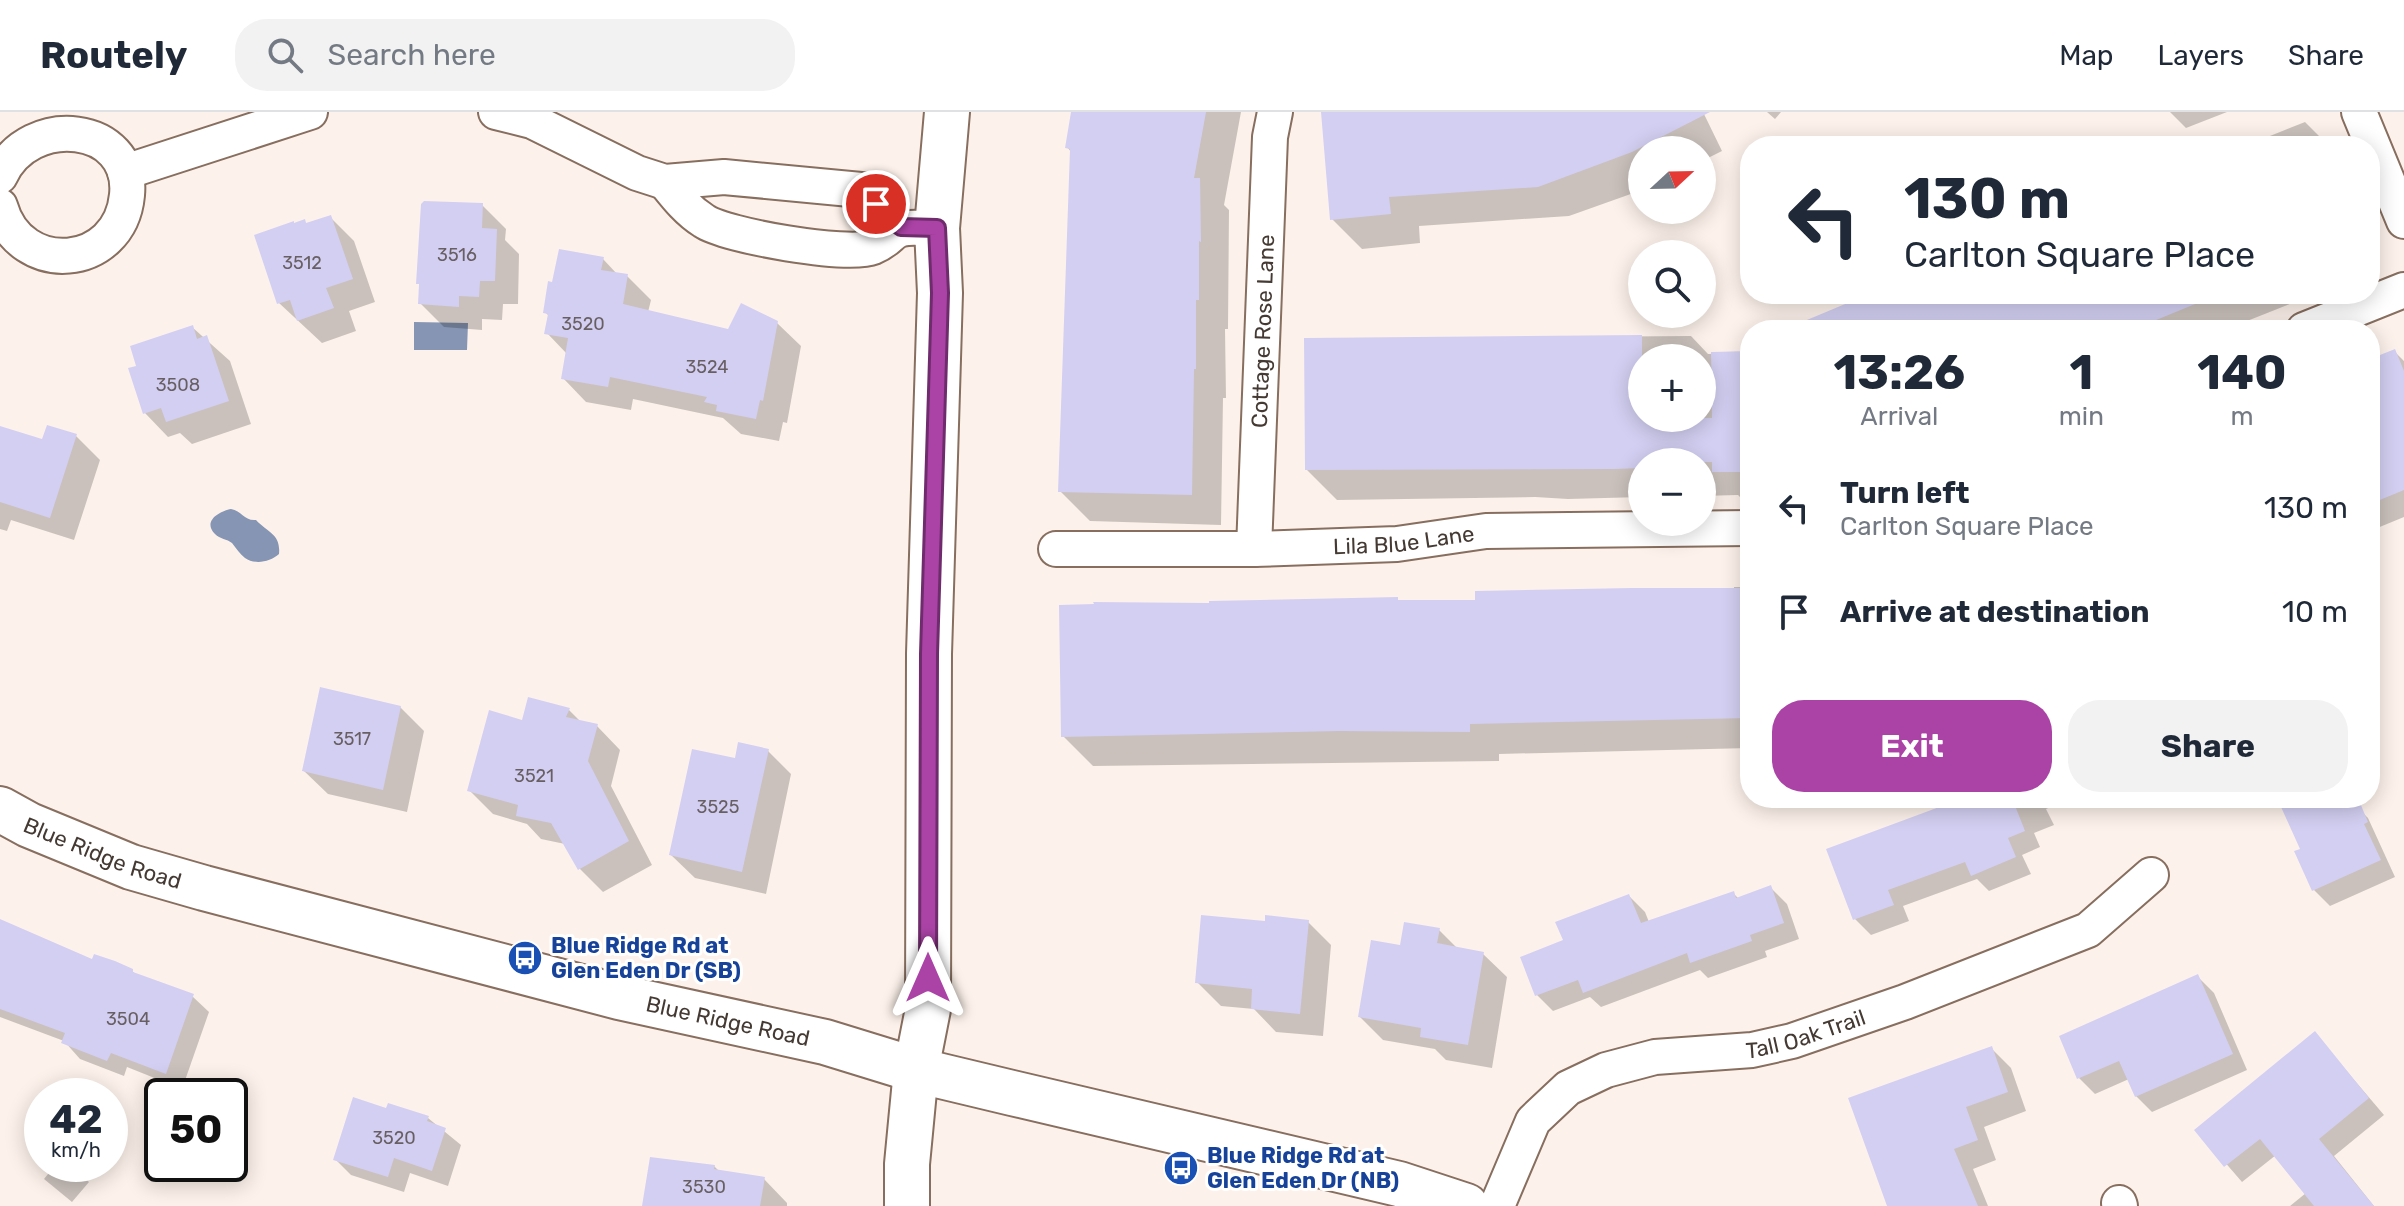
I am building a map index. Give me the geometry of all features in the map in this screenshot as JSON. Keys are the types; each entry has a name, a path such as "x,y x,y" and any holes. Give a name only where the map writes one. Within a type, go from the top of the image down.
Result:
{"main road":[{"path":"907,1206 907,1164 916,1070 928,1009 929,654 940,293 919,228 947,112"},
{"name":"Blue Ridge Road","path":"0,809 29,825 131,867 204,888 619,997 825,1042 916,1070 1399,1184 1466,1206"}],"street":[{"path":"125,172 310,112"},
{"path":"496,112 533,117 637,173 665,182 724,177 861,190 919,228"},
{"name":"Cottage Rose Lane","path":"1254,549 1270,137 1275,112"},
{"path":"2359,112 2369,136"},
{"path":"0,176 6,158 20,142 39,131 59,127 80,129 100,138 115,153 125,172 128,193 123,215 113,234 97,248 76,256 55,256 34,250 16,238 4,220 0,206"},
{"path":"2380,163 2404,221"},
{"path":"665,182 686,208 706,223 763,238 834,250 872,247 919,228"},
{"path":"2380,300 2404,290"},
{"path":"2329,320 2369,304"},
{"name":"Lila Blue Lane","path":"1056,549 1254,549 1397,544 1486,531 1740,528"},
{"name":"Tall Oak Trail","path":"1497,1206 1533,1121 1568,1088 1606,1070 1655,1057 1752,1050 1792,1041 1905,1002 2088,930 2151,875"}],"water":[{"path":"414,322 468,323 467,350 414,350"},
{"path":"231,509 256,520 273,534 278,542 279,554 262,562 249,560 232,543 215,534 211,521 218,514"}],"building":[{"path":"1071,112 1206,112 1194,178 1200,178 1201,242 1199,300 1196,300 1192,495 1058,492 1070,149 1065,148"},
{"path":"1321,112 1710,112 1663,136 1628,136 1628,153 1538,187 1389,197 1391,214 1330,220"},
{"path":"424,201 483,203 482,228 497,229 495,281 480,281 479,297 459,296 459,307 418,304 419,284 416,284 421,204"},
{"path":"331,215 353,279 326,288 334,308 297,321 290,300 277,304 254,235 294,221 305,219 306,223"},
{"path":"559,249 604,257 601,270 628,274 623,304 728,329 741,303 778,321 763,401 760,400 756,419 716,411 717,405 704,402 707,397 610,377 608,387 561,379 568,338 544,334 548,314 543,313 548,281 552,282"},
{"path":"1845,304 2195,304 2156,320 1807,320"},
{"path":"193,325 197,339 207,335 229,401 166,422 161,408 143,414 128,368 136,366 130,346"},
{"path":"1642,335 1642,344 1628,344 1628,432 1716,432 1716,352 1740,351 1740,472 1716,472 1716,448 1628,448 1628,468 1305,470 1304,338"},
{"path":"2395,349 2404,371 2404,490 2380,500 2380,355"},
{"path":"47,425 77,434 50,518 0,502 0,426 42,439"},
{"path":"1740,588 1740,718 1470,724 1470,732 1338,731 1061,737 1059,605 1398,597 1398,600 1475,600 1475,591"},
{"path":"320,687 401,706 383,790 302,771"},
{"path":"528,697 570,708 566,717 598,724 588,761 629,841 578,870 551,823 516,816 518,805 467,791 489,710 522,720"},
{"path":"738,742 769,749 742,872 669,855 692,749 735,758"},
{"path":"1937,808 2016,808 2025,831 2008,838 2016,857 1971,876 1965,862 1888,890 1894,905 1853,920 1826,849"},
{"path":"2282,808 2362,808 2368,822 2364,824 2381,860 2312,891 2294,851 2300,849"},
{"path":"1771,885 1784,923 1750,935 1752,941 1690,963 1687,953 1583,993 1578,980 1535,996 1520,957 1563,940 1555,922 1629,894 1641,923 1734,891 1736,898"},
{"path":"1201,915 1265,921 1265,915 1309,920 1300,1014 1251,1009 1252,989 1195,983"},
{"path":"0,919 92,959 94,954 115,961 133,969 133,972 194,994 166,1074 111,1053 107,1061 61,1043 65,1033 0,1009"},
{"path":"1404,922 1440,928 1437,943 1484,952 1468,1045 1420,1037 1421,1028 1358,1017 1371,940 1400,945"},
{"path":"2198,974 2233,1054 2135,1097 2119,1061 2077,1079 2059,1036"},
{"path":"2315,1031 2369,1098 2319,1139 2374,1206 2314,1206 2260,1139 2224,1167 2194,1130"},
{"path":"1992,1046 2008,1092 1966,1107 1978,1140 1954,1149 1978,1206 1887,1206 1848,1098"},
{"path":"353,1097 386,1108 388,1103 429,1116 427,1121 446,1128 432,1171 394,1158 388,1177 333,1160"},
{"path":"650,1157 715,1165 714,1169 765,1177 760,1206 642,1206"}],"place":[{"name":"Blue Ridge Rd at Glen Eden Dr (SB)","path":"525,958"},
{"name":"Blue Ridge Rd at Glen Eden Dr (NB)","path":"1181,1168"}],"route":[{"path":"876,204 901,227 937,228 940,293 929,654 928,978"}]}
